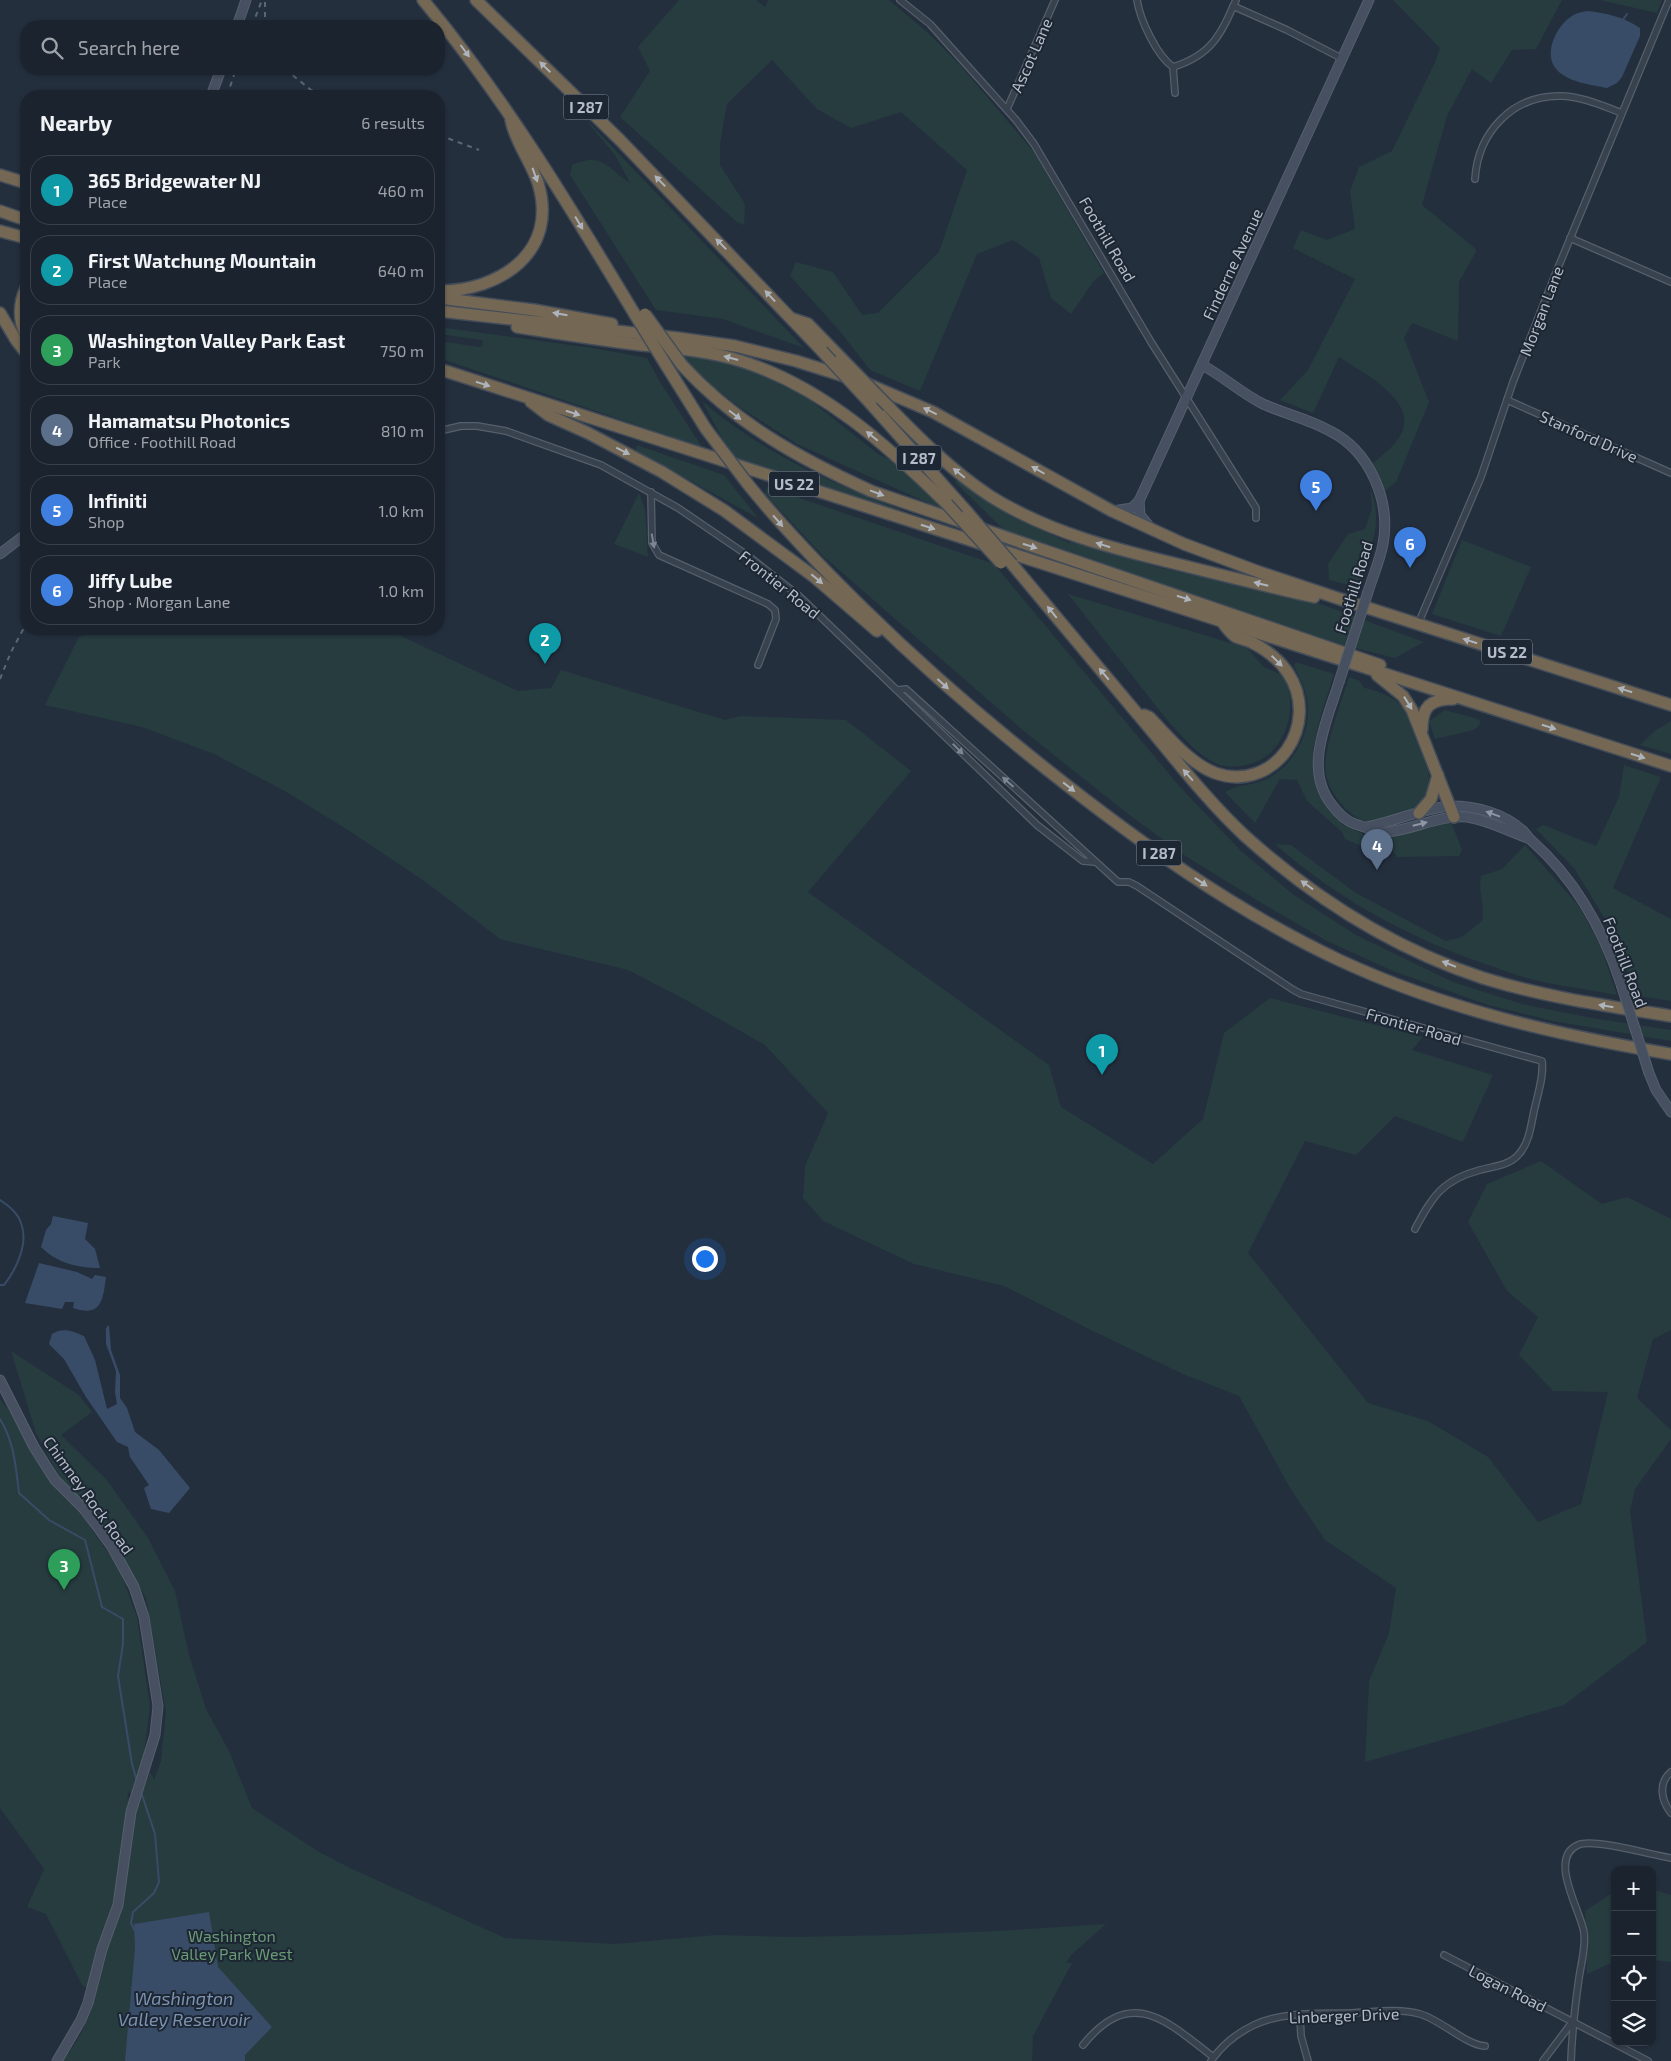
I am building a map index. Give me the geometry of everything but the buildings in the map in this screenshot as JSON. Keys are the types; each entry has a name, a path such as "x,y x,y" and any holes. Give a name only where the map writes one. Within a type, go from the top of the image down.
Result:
{"highway":[{"name":"I 287","path":"423,0 439,20"},
{"name":"I 287","path":"476,0 620,140 822,350 968,513 1006,564 1039,597 1188,775 1244,835 1323,897 1374,929 1433,958 1502,983 1576,1001 1671,1016"},
{"name":"I 287","path":"445,27 510,113 618,287 640,313 666,365 706,429 747,483 799,543 920,663 1010,741 1119,825 1211,889 1256,917 1341,961 1449,1003 1540,1029 1671,1054"},
{"path":"445,291 469,289 487,284 524,258 534,244 540,226 541,201 531,166 513,132 510,113"},
{"path":"0,175 20,181"},
{"path":"0,211 20,218"},
{"path":"0,231 20,236"},
{"path":"445,299 534,310 625,326 634,334"},
{"path":"0,313 20,345"},
{"name":"US 22","path":"445,313 735,346 796,361 852,378 933,412 1112,511 1160,534 1233,563 1343,600 1671,705"},
{"path":"640,313 682,365 716,400 761,434 808,461 871,491 1421,678 1430,689"},
{"path":"445,316 705,352 756,366 796,384 846,416 903,462 1006,564"},
{"path":"792,319 808,324 937,455 964,478 999,500 1049,526 1078,537 1136,554 1314,597 1343,600"},
{"name":"US 22","path":"445,371 1671,766"},
{"path":"527,398 548,415 588,433 662,472 725,511 813,576 892,644 920,663"},
{"path":"1136,712 1149,717 1193,760 1214,772 1230,776 1245,776 1266,769 1282,757 1296,734 1300,720 1300,704 1293,682 1284,667 1273,656 1251,642 1236,636 1221,622"},
{"path":"1371,670 1403,696 1422,731 1452,812"},
{"path":"1422,731 1423,713 1430,705 1441,700 1466,700"},
{"path":"1420,813 1431,799 1438,775"}],"street":[{"path":"239,20 246,0"},
{"name":"Ascot Lane","path":"1007,110 1055,0"},
{"path":"1137,0 1141,17 1164,61 1173,67"},
{"name":"Finderne Avenue","path":"1140,501 1369,0"},
{"name":"Morgan Lane","path":"1418,624 1481,477 1507,400 1570,238 1669,0"},
{"name":"Foothill Road","path":"902,1 930,24 1007,110 1034,144 1135,316 1256,508 1256,518"},
{"path":"1173,67 1206,50 1222,32 1234,3 1343,59"},
{"path":"1173,67 1175,93"},
{"path":"213,90 219,75"},
{"path":"1475,179 1480,152 1488,134 1502,118 1519,105 1535,98 1565,96 1590,101 1622,113"},
{"path":"1570,238 1671,282"},
{"name":"Foothill Road","path":"1202,365 1263,404 1333,432 1359,454 1370,469 1377,486 1384,515 1383,544 1321,737 1318,760 1320,780 1328,801 1335,810 1352,823 1387,832 1466,807 1494,813 1524,832 1548,856 1583,901 1606,941 1649,1073 1656,1090 1671,1112"},
{"name":"Stanford Drive","path":"1507,400 1671,472"},
{"name":"Frontier Road","path":"445,430 461,426 477,426 506,431 601,465 678,508 776,577 799,596 1037,825 1083,861 1095,862"},
{"name":"Frontier Road","path":"651,492 652,543 659,555 772,606 777,614 758,665"},
{"path":"1112,511 1128,510 1140,501"},
{"path":"1140,501 1138,509 1142,519 1160,534"},
{"path":"0,554 20,539"},
{"name":"Frontier Road","path":"898,690 906,689 1118,882 1129,882 1138,886 1292,990 1542,1062 1541,1079 1528,1137 1518,1155 1509,1162 1464,1175 1449,1183 1437,1192 1414,1230"},
{"name":"Foothill Road","path":"1367,828 1420,813 1452,812"},
{"name":"Chimney Rock Road","path":"0,1380 34,1448 55,1480 83,1508 112,1548 134,1587 140,1601 147,1633 158,1706 155,1735 131,1812 118,1905 102,1949 88,2003 81,2020 57,2061"},
{"path":"1671,1772 1665,1778 1662,1788 1666,1807 1671,1813"},
{"path":"1571,2061 1573,2021 1584,1938 1582,1924 1566,1879 1567,1858 1571,1850 1578,1845 1588,1844 1610,1846 1671,1858"},
{"name":"Logan Road","path":"1444,1954 1648,2061"},
{"name":"Linberger Drive","path":"1212,2059 1230,2040 1254,2025 1272,2018 1300,2015 1399,2011 1418,2013 1439,2021 1475,2044 1485,2046"},
{"path":"1083,2045 1098,2028 1109,2020 1121,2014 1134,2013 1158,2017 1171,2023 1212,2059"},
{"path":"1300,2015 1301,2036 1308,2061"},
{"path":"1543,2061 1573,2021"}],"green space":[{"path":"679,0 756,0 765,7 768,0 889,0 927,32 960,65 1034,152 1104,273 1093,282 1071,314 1051,298 1039,258 1013,240 977,254 920,391 870,370 839,330 790,276 796,262 833,272 862,315 878,313 939,252 967,170 901,112 851,128 817,109 772,60 727,104 720,144 720,165 745,204 744,225 737,222 620,117 650,71 638,47"},
{"path":"1393,0 1562,0 1536,49 1512,50 1491,83 1472,69 1447,116 1422,205 1477,250 1459,282 1458,341 1412,323 1404,338 1429,402 1396,482 1385,491 1371,465 1395,443 1401,434 1404,422 1402,410 1385,389 1339,357 1313,413 1280,400 1308,370 1355,279 1293,248 1301,230 1327,240 1355,229 1350,191 1359,167 1392,151 1440,48"},
{"path":"1600,0 1662,0 1657,13"},
{"path":"580,113 804,348 723,319 656,310 570,175 572,165 591,160 610,167 630,183 615,155"},
{"path":"445,328 593,348 647,358 660,382 702,447 445,360 445,342 480,347 483,345 482,340 445,335"},
{"path":"683,353 702,356 755,372 805,396 878,454 895,462 946,511 797,444 741,408 694,372 682,358"},
{"path":"702,401 748,436 796,464 847,488 946,529 739,462 723,440"},
{"path":"637,445 724,475 758,518 636,451"},
{"path":"958,479 970,487 970,490 1003,511 1069,543 1072,541 1157,567 1318,603 1424,642 1395,658 1343,645 1004,530 955,482"},
{"path":"767,487 994,564 1180,787 1241,851 1294,895 1356,935 1453,982 1522,1004 1592,1018 1671,1030 1671,1041 1553,1021 1488,1005 1393,971 1327,941 1265,905 1187,857 1128,814 1025,732 823,556 765,494"},
{"path":"1370,488 1376,513 1376,526 1370,551 1357,587 1329,580 1328,564 1348,534 1365,529 1372,509"},
{"path":"639,493 645,509 648,557 614,544"},
{"path":"1462,540 1531,567 1501,636 1432,614"},
{"path":"1068,594 1247,648 1264,667 1282,675 1287,686 1290,696 1289,720 1279,743 1262,759 1247,765 1222,766 1205,757 1165,718"},
{"path":"84,635 399,635 518,691 551,688 561,670 725,720 741,716 846,720 911,771 808,892 1049,1065 1061,1107 1153,1164 1203,1119 1224,1033 1270,998 1423,1037 1412,1050 1493,1075 1463,1142 1395,1116 1356,1155 1305,1141 1248,1253 1368,1403 1428,1421 1488,1457 1538,1522 1581,1504 1608,1392 1553,1391 1519,1355 1538,1317 1507,1291 1468,1222 1487,1184 1541,1161 1602,1204 1627,1197 1671,1219 1671,1330 1653,1339 1637,1398 1671,1430 1671,1439 1635,1489 1630,1511 1647,1642 1564,1705 1365,1762 1369,1681 1389,1633 1396,1588 1325,1540 1290,1488 1239,1396 1183,1374 1004,1286 914,1264 823,1221 803,1198 805,1166 828,1113 765,1045 628,970 500,939 427,883 348,830 283,790 214,754 142,727 45,705 79,637"},
{"path":"1296,662 1334,674 1320,718 1313,750 1318,791 1330,810 1342,824 1367,836 1395,834 1441,822 1442,824 1452,824 1462,850 1459,856 1397,857 1393,851 1373,846 1368,849 1345,839 1342,832 1307,801 1297,780 1280,779 1255,823 1225,792 1262,781 1272,776 1282,769 1297,751 1306,730 1308,706 1305,690 1294,666"},
{"path":"1349,677 1360,681 1364,688 1379,692 1396,701 1407,715 1425,761 1429,779 1423,802 1413,811 1380,821 1369,822 1362,820 1344,807 1330,787 1326,773 1327,752 1333,725"},
{"path":"1445,710 1478,719 1481,722 1473,730 1435,739 1429,721"},
{"path":"1671,721 1671,754 1640,745 1656,730"},
{"path":"1624,765 1661,777 1613,888 1671,919 1671,1001 1638,996 1605,919 1574,868 1536,829 1543,825 1596,846 1619,797"},
{"path":"1275,844 1291,845 1356,893 1446,941 1462,937 1482,921 1481,876 1502,869 1525,845 1579,906 1601,947 1617,995 1522,977 1430,942 1375,915 1349,899 1323,882"},
{"name":"Washington Valley Park West","path":"11,1351 79,1395 92,1412 61,1435 107,1480 148,1538 175,1591 189,1655 206,1709 229,1751 252,1808 319,1852 350,1868 505,1938 614,1944 716,1935 791,1937 897,1935 1106,1924 1071,1955 1066,1963 1072,1963 1033,2036 1032,2061 62,2061 83,2030 95,1994 82,1985 46,1914 27,1907 44,1869 0,1808 0,1399 10,1412 32,1453 56,1489 80,1513 114,1561 137,1617 150,1705 144,1755 131,1795 129,1790 127,1799 143,1791 150,1772 154,1780 161,1761 166,1712 146,1598 109,1537 60,1478 36,1433"},
{"path":"1656,1890 1671,1895 1671,1962 1656,1960"},
{"path":"1611,1894 1611,1963 1587,1974 1585,1911"}],"water":[{"path":"1587,11 1615,16 1640,28 1640,36 1622,77 1617,83 1607,88 1567,77 1557,70 1551,56 1553,40 1561,26 1566,20 1577,13"},
{"path":"53,1216 88,1223 85,1239 95,1249 100,1268 68,1264 54,1257 41,1247"},
{"path":"39,1263 77,1272 92,1279 95,1275 106,1277 104,1293 99,1305 90,1310 83,1310 73,1308 74,1302 65,1302 62,1309 25,1303"},
{"path":"109,1325 111,1350 120,1375 120,1398 127,1408 135,1432 159,1450 190,1488 169,1513 151,1509 144,1488 149,1485 130,1457 128,1447 117,1442 86,1397 64,1359 49,1344 52,1334 64,1330 84,1336 95,1360 107,1409 117,1404 115,1392 116,1371 106,1344 106,1328"},
{"name":"Washington Valley Reservoir","path":"209,1912 218,1967 272,2027 245,2055 245,2061 125,2061 135,1948 134,1924"}],"waterway":[{"path":"1622,21 1627,14"},
{"path":"0,1200 18,1216 23,1231 22,1247 17,1264 4,1285 0,1285"},
{"path":"0,1419 11,1445 19,1493 49,1520 85,1540 102,1607 123,1619 123,1644 118,1676 132,1764 137,1781"},
{"path":"135,1931 131,1923 133,1912 154,1893 159,1882 155,1834 141,1792"}],"railway":[{"path":"254,20 262,0"},
{"path":"265,2 265,20"},
{"path":"229,90 234,75"},
{"path":"292,75 311,90"},
{"path":"445,137 479,150"},
{"path":"0,679 20,635"}],"place":[{"name":"Infiniti","path":"1316,511"},
{"name":"Jiffy Lube","path":"1410,568"},
{"name":"First Watchung Mountain","path":"545,664"},
{"name":"Hamamatsu Photonics","path":"1377,870"},
{"name":"365 Bridgewater NJ","path":"1102,1075"},
{"name":"Washington Valley Park East","path":"64,1590"}]}
